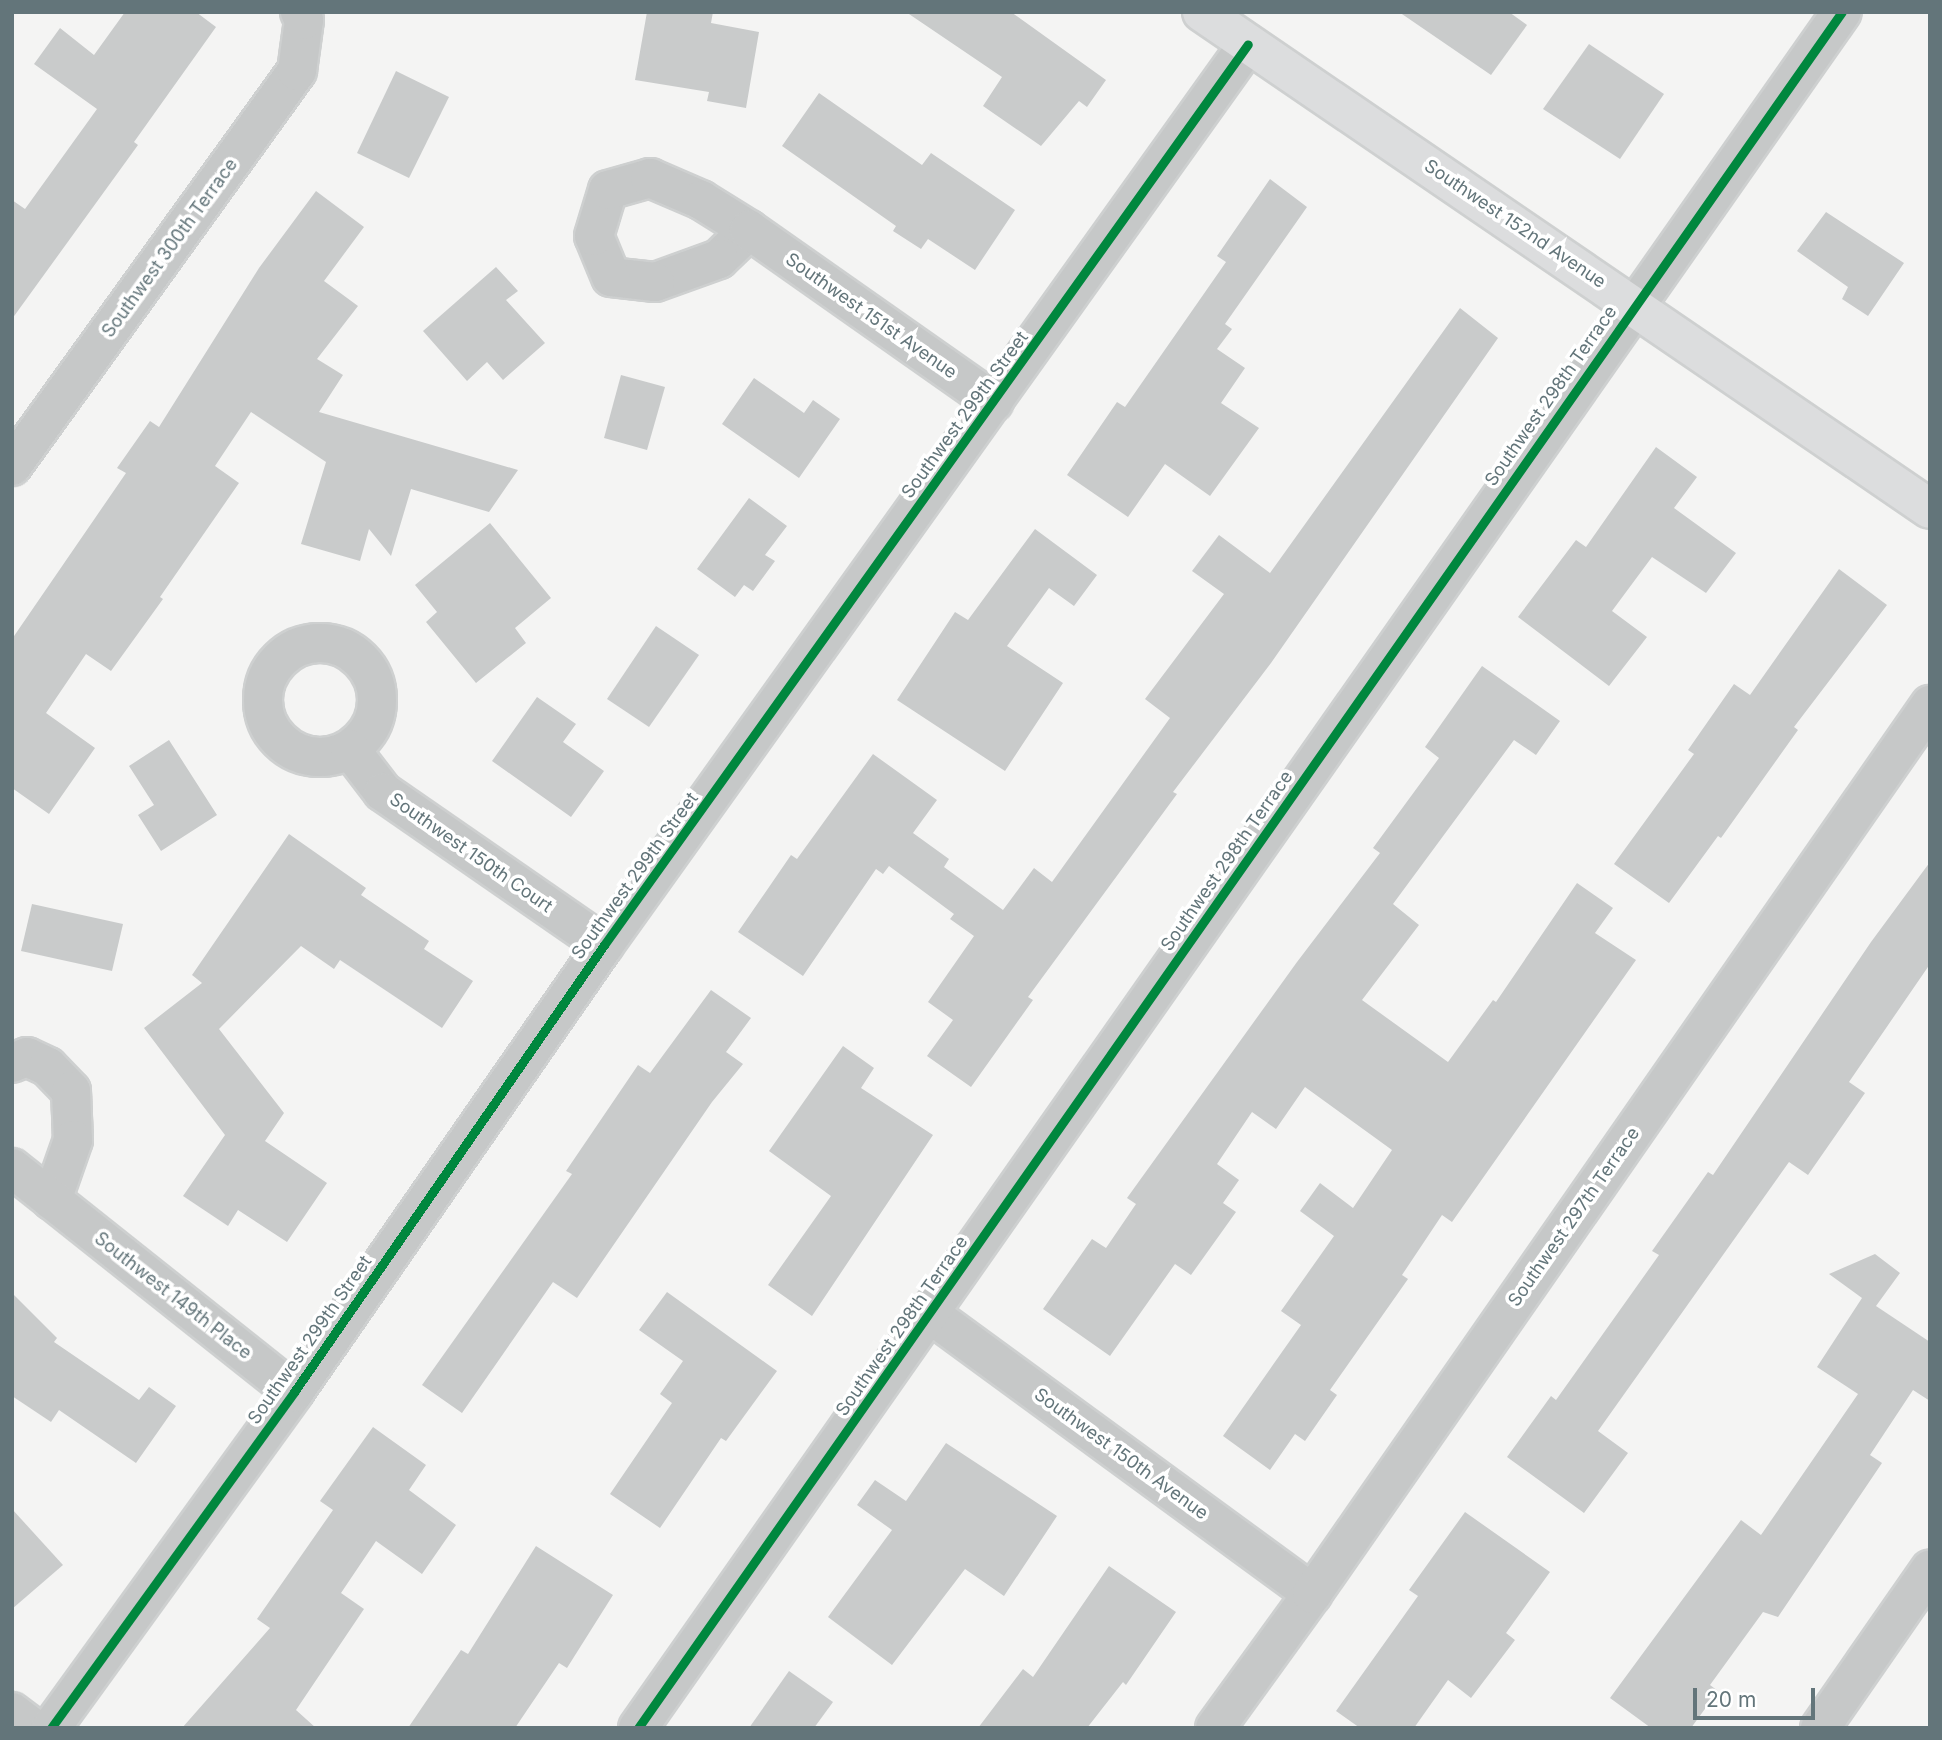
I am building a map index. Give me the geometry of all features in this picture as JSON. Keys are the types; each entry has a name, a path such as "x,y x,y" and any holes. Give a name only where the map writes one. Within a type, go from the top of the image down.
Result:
{"street":[{"name":"Southwest 152nd Avenue","path":"1202,12 1930,509"},
{"name":"Southwest 298th Terrace","path":"638,1728 1842,12"},
{"name":"Southwest 300th Terrace","path":"19,442 297,71 302,16"},
{"name":"Southwest 299th Street","path":"51,1728 294,1392 604,945 1248,44"},
{"name":"Southwest 151st Avenue","path":"749,230 994,402"},
{"name":"Southwest 297th Terrace","path":"1215,1728 1312,1594 1930,705"},
{"name":"Southwest 150th Court","path":"350,749 383,792 604,945"},
{"path":"12,1063 27,1057 48,1067 71,1091 73,1140 52,1200"},
{"name":"Southwest 149th Place","path":"12,1168 294,1392"},
{"name":"Southwest 150th Avenue","path":"930,1314 1312,1594"},
{"path":"1820,1728 1930,1570"},
{"path":"12,1712 33,1728"}],"building":[{"path":"125,12 196,12 216,27 134,142 138,145 12,319 12,200 25,209 97,109 34,64 60,28 94,55"},
{"path":"647,12 713,12 711,23 759,32 746,108 707,101 709,92 635,80"},
{"path":"906,12 1011,12 1106,80 1087,107 1079,101 1041,146 983,106 1002,77"},
{"path":"1399,12 1509,12 1527,25 1491,75"},
{"path":"1589,44 1664,94 1620,159 1543,109"},
{"path":"396,71 449,97 409,178 357,153"},
{"path":"819,93 922,165 931,153 1015,210 975,270 928,239 921,249 893,231 896,226 782,146"},
{"path":"1270,179 1307,207 1225,324 1232,329 1217,349 1245,368 1221,403 1259,428 1210,496 1165,464 1128,517 1067,475 1117,402 1125,407 1226,262 1217,256"},
{"path":"316,191 364,227 324,281 358,306 317,359 343,375 319,412 518,470 489,512 411,489 391,556 369,529 360,561 301,544 326,462 251,412 215,466 239,483 160,597 163,599 111,671 86,654 46,713 95,748 49,814 12,788 12,639 126,473 117,468 150,421 159,427 259,268"},
{"path":"1826,212 1904,263 1868,316 1842,299 1848,287 1797,251"},
{"path":"496,267 518,291 506,300 545,343 503,380 487,362 467,381 423,331"},
{"path":"1460,308 1498,338 1271,663 1173,792 1177,794 1028,997 1033,1000 971,1087 927,1056 953,1020 928,1002 974,936 950,919 954,914 889,866 883,874 876,869 803,976 738,932 791,855 797,859 873,754 937,800 913,833 949,859 944,867 1003,910 1034,868 1052,882 1170,718 1145,699 1224,594 1192,571 1219,535 1270,573"},
{"path":"621,375 665,387 647,450 604,438"},
{"path":"754,378 804,413 813,400 840,419 799,478 722,424"},
{"path":"1656,447 1697,477 1674,508 1736,553 1706,593 1652,557 1612,611 1647,637 1609,686 1518,617 1576,540 1586,547"},
{"path":"749,498 787,526 765,555 775,561 753,591 744,585 735,597 697,569"},
{"path":"490,523 551,598 515,628 526,643 476,683 426,622 437,612 415,585"},
{"path":"1035,529 1097,575 1074,606 1049,588 1007,646 1063,683 1005,771 897,700 955,612 968,620"},
{"path":"1839,569 1887,605 1794,727 1798,730 1721,838 1718,836 1669,903 1614,864 1694,754 1688,750 1734,684 1750,695"},
{"path":"656,626 699,655 649,727 607,699"},
{"path":"1482,666 1560,721 1536,755 1514,740 1393,904 1419,925 1362,1000 1448,1062 1493,1000 1496,1002 1577,883 1613,908 1595,933 1636,960 1452,1222 1442,1215 1402,1275 1408,1279 1330,1390 1337,1395 1305,1441 1295,1434 1270,1470 1223,1436 1301,1325 1281,1311 1334,1236 1300,1211 1320,1183 1353,1208 1392,1150 1305,1087 1276,1129 1252,1112 1217,1164 1239,1180 1223,1203 1236,1212 1191,1275 1175,1264 1110,1356 1043,1309 1092,1239 1106,1248 1136,1204 1127,1198 1297,962 1380,853 1373,848 1439,758 1425,747"},
{"path":"537,697 576,724 563,742 604,771 571,817 492,761"},
{"path":"169,740 217,815 161,851 138,815 154,805 129,766"},
{"path":"289,834 366,888 361,895 429,941 424,949 473,981 442,1028 340,960 334,969 301,946 219,1029 284,1113 265,1141 327,1183 287,1242 238,1210 228,1226 183,1196 225,1135 144,1028 202,983 192,975"},
{"path":"1930,862 1930,964 1849,1082 1865,1093 1808,1175 1789,1162 1598,1431 1628,1453 1584,1513 1507,1457 1551,1396 1556,1400 1659,1255 1652,1251 1708,1172 1713,1175 1871,942"},
{"path":"32,904 123,924 112,971 21,951"},
{"path":"711,990 751,1018 726,1052 743,1064 712,1102 577,1298 553,1282 462,1413 422,1385 572,1174 566,1171 638,1065 650,1073"},
{"path":"843,1046 874,1068 861,1088 933,1135 812,1316 768,1285 831,1196 769,1151"},
{"path":"1875,1254 1900,1273 1876,1306 1930,1342 1930,1401 1913,1390 1870,1455 1882,1463 1778,1617 1763,1612 1710,1685 1718,1691 1691,1728 1651,1728 1610,1698 1741,1520 1761,1535 1858,1394 1817,1367 1862,1298 1829,1274"},
{"path":"667,1292 777,1371 726,1441 721,1438 660,1528 610,1494 672,1403 660,1394 683,1361 639,1330"},
{"path":"12,1293 57,1338 54,1342 139,1400 149,1387 176,1406 136,1463 59,1410 51,1422 12,1396"},
{"path":"373,1427 426,1465 409,1490 456,1525 422,1574 376,1541 341,1593 364,1609 296,1710 316,1728 182,1728 270,1628 257,1619 333,1510 320,1501"},
{"path":"946,1443 1057,1516 1004,1596 965,1569 892,1665 828,1617 892,1530 857,1505 875,1480 906,1501"},
{"path":"12,1509 63,1565 12,1609"},
{"path":"1465,1512 1550,1572 1506,1633 1515,1640 1471,1698 1448,1680 1414,1728 1360,1728 1336,1711 1418,1596 1409,1590"},
{"path":"536,1546 613,1595 567,1668 559,1663 515,1728 408,1728 461,1650 468,1654"},
{"path":"1109,1566 1176,1612 1126,1685 1123,1682 1087,1728 978,1728 1023,1669 1033,1677"},
{"path":"789,1671 833,1702 814,1728 749,1728"}],"cycle path":[{"path":"638,1728 1842,12"},
{"path":"51,1728 294,1392 604,945 1248,44"}]}
